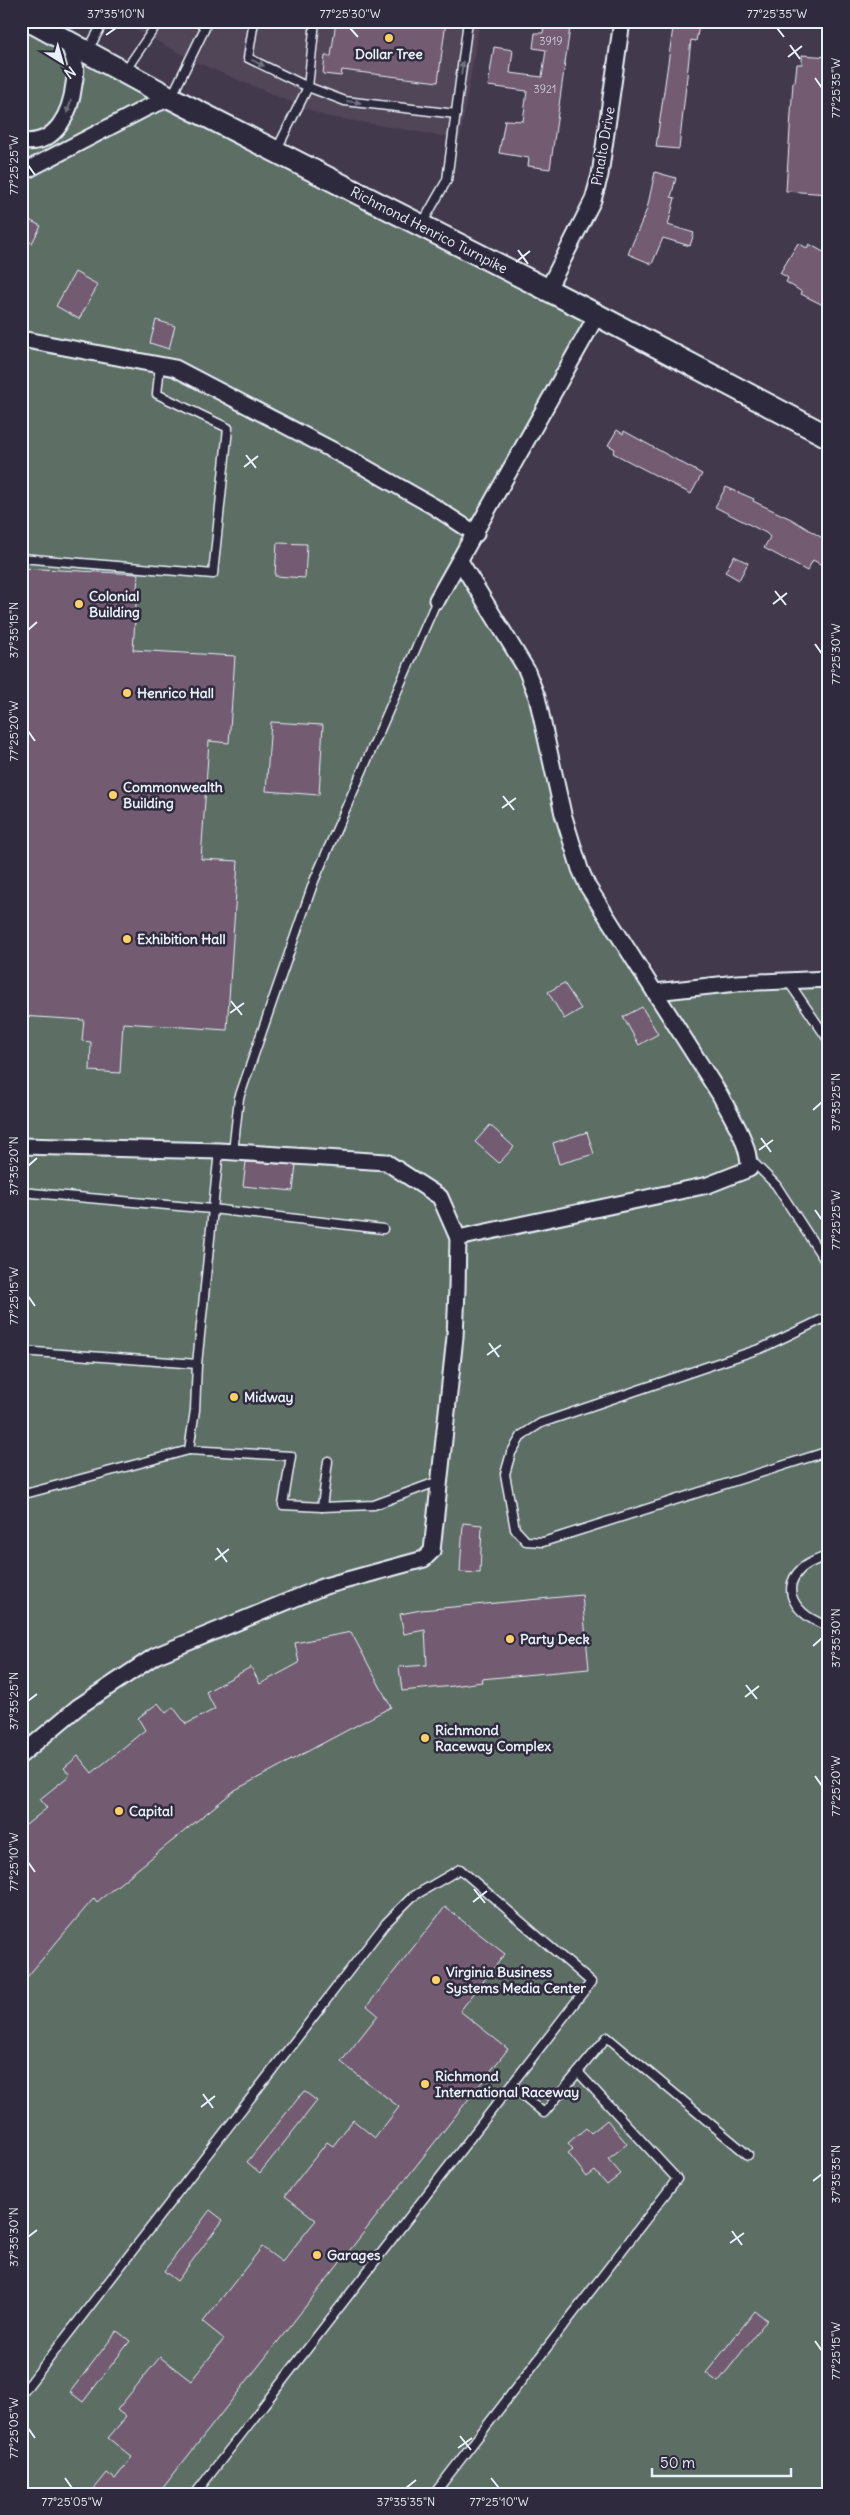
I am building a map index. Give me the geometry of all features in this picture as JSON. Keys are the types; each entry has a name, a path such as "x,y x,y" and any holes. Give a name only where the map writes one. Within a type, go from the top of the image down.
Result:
{"main road":[{"name":"Richmond Henrico Turnpike","path":"30,21 171,98 597,315 829,437"}],"street":[{"name":"Pinalto Drive","path":"547,290 593,200 600,175 622,21"},
{"path":"25,142 46,138 58,129 67,114 73,94 77,47"},
{"path":"21,173 146,108 171,98"},
{"path":"25,142 70,146"},
{"path":"437,600 476,534 597,315"},
{"path":"21,339 175,368 342,455 433,506 476,534"},
{"path":"458,1238 708,1185 743,1173 748,1169 749,1158 735,1123 720,1095 584,878 563,814 537,698 526,669 460,562"},
{"path":"655,992 737,983 829,979"},
{"path":"21,1146 226,1151 386,1162 440,1197 458,1238 455,1337 432,1551 424,1559 325,1586 155,1656 78,1707 21,1755"}],"lane":[{"path":"77,47 104,21"},
{"path":"124,73 159,21"},
{"path":"171,98 205,28 198,21"},
{"path":"254,21 248,58 308,87 345,101 456,114"},
{"path":"276,152 308,87 315,21"},
{"path":"421,226 448,180 468,21"},
{"path":"21,558 213,574 228,428 157,394 160,365"},
{"path":"190,1450 212,1209 239,1098 314,881 437,600"},
{"path":"788,981 829,1041"},
{"path":"749,1158 776,1185 829,1267"},
{"path":"21,1192 212,1209 383,1229"},
{"path":"829,1316 762,1348 541,1423 522,1436 511,1453 505,1474 515,1529 526,1541 543,1542 829,1451"},
{"path":"21,1351 197,1364"},
{"path":"21,1495 190,1450 291,1456 283,1505 322,1508 374,1505 439,1482"},
{"path":"322,1508 328,1461"},
{"path":"829,1555 802,1568 791,1581 792,1600 797,1606 817,1624 829,1626"},
{"path":"21,2395 386,1923 412,1897 460,1869 591,1982 195,2494"},
{"path":"512,2086 544,2112 607,2037 748,2155"},
{"path":"434,2494 677,2180 578,2072"}],"shaded area":[{"path":"119,21 480,21 460,139 324,116 198,63"}],"green space":[{"name":"Richmond Raceway Complex","path":"21,21 597,315 460,562 526,669 580,869 655,992 829,979 829,2485 817,2494 21,2494"}],"building":[{"name":"Dollar Tree","path":"336,21 446,21 438,82 342,70 341,76 323,74 325,56 331,56"},
{"path":"674,21 700,21 696,41 691,40 679,149 656,147"},
{"path":"544,25 570,28 550,169 528,166 529,158 499,153 505,120 523,121 527,91 488,86 494,47 513,50 510,73 542,77 546,50 533,48 535,33 543,33"},
{"path":"802,55 829,57 829,194 786,191 793,82 795,82 797,64 802,64"},
{"path":"655,172 676,178 671,197 675,198 668,225 694,233 690,246 663,238 652,264 628,254 647,209"},
{"path":"21,216 41,226 32,243 21,238"},
{"path":"798,243 807,248 809,244 829,255 829,308 801,294 802,292 786,282 788,278 780,273"},
{"path":"75,272 98,285 79,319 56,306"},
{"path":"156,320 175,326 169,349 150,343"},
{"path":"617,430 623,434 624,431 702,474 691,494 613,453 615,449 608,445"},
{"path":"726,487 754,499 753,501 791,519 829,542 829,569 813,560 807,571 764,548 770,537 766,533 715,507"},
{"path":"277,543 307,544 305,578 275,576"},
{"path":"734,556 748,563 739,580 725,572"},
{"path":"21,568 138,574 133,650 235,656 229,743 209,741 201,859 238,861 227,1030 123,1023 120,1073 90,1071 91,1042 82,1041 84,1020 21,1016"},
{"path":"271,722 323,725 319,795 266,791"},
{"path":"564,983 581,1009 564,1019 548,992"},
{"path":"642,1007 658,1034 639,1045 623,1017"},
{"path":"490,1125 514,1147 499,1163 475,1142"},
{"path":"587,1132 594,1154 559,1164 553,1143"},
{"path":"246,1162 296,1165 293,1191 243,1186"},
{"path":"463,1523 482,1525 480,1573 460,1572"},
{"name":"Party Deck","path":"582,1595 589,1669 481,1679 482,1682 402,1691 399,1667 427,1665 425,1630 404,1634 400,1614 421,1610"},
{"name":"Capital","path":"351,1632 391,1707 235,1790 97,1902 94,1898 21,1984 21,1829 47,1808 40,1799 70,1775 64,1768 78,1756 92,1773 145,1730 138,1718 158,1703 166,1713 173,1707 186,1724 215,1709 206,1692 251,1667 260,1684 299,1663 295,1643"},
{"name":"Garages","path":"445,1907 505,1954 460,2011 508,2049 158,2494 90,2494 107,2473 115,2479 132,2457 108,2438 126,2417 117,2410 160,2357 191,2381 224,2339 203,2322 262,2247 282,2262 316,2220 285,2196 327,2142 333,2146 353,2120 375,2138 399,2107 341,2062 378,2015 367,2006"},
{"path":"304,2091 317,2101 260,2173 247,2162"},
{"path":"607,2120 627,2144 608,2159 621,2174 607,2185 595,2171 587,2177 568,2153 573,2149 568,2143 586,2128 591,2133"},
{"path":"210,2210 223,2220 177,2281 164,2271"},
{"path":"755,2311 767,2320 718,2382 706,2373"},
{"path":"117,2331 130,2341 83,2402 70,2392"}],"place":[{"name":"Dollar Tree","path":"389,38"},
{"name":"Colonial Building","path":"79,604"},
{"name":"Henrico Hall","path":"127,693"},
{"name":"Commonwealth Building","path":"113,795"},
{"name":"Exhibition Hall","path":"127,939"},
{"name":"Midway","path":"234,1397"},
{"name":"Party Deck","path":"510,1639"},
{"name":"Richmond Raceway Complex","path":"425,1738"},
{"name":"Capital","path":"119,1811"},
{"name":"Virginia Business Systems Media Center","path":"436,1980"},
{"name":"Richmond International Raceway","path":"425,2084"},
{"name":"Garages","path":"317,2255"}]}
